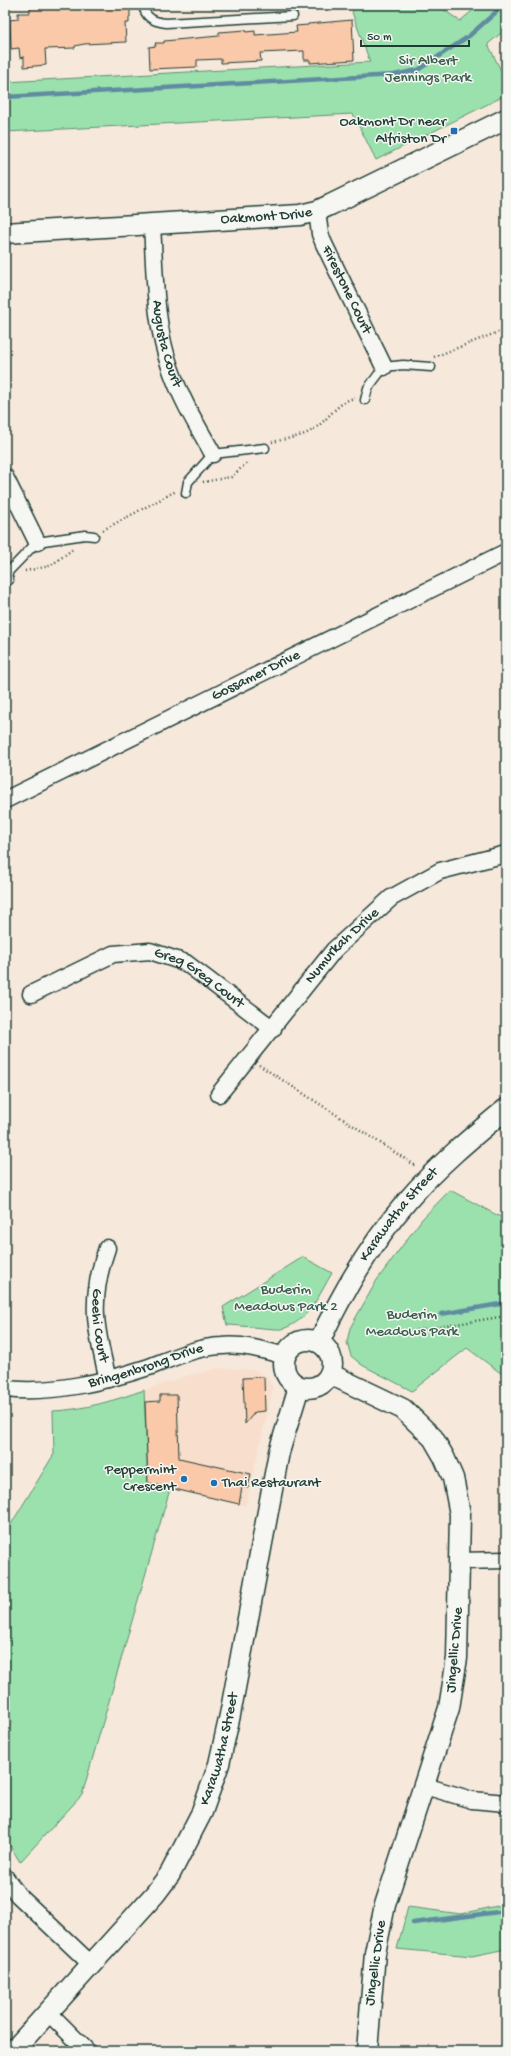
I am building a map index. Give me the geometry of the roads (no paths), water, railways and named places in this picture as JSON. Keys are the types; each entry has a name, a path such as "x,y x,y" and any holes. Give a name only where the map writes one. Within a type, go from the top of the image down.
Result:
{"street":[{"name":"Oakmont Drive","path":"5,233 277,217 317,211 506,119"},
{"name":"Firestone Court","path":"317,211 320,234 324,244 384,367"},
{"name":"Augusta Court","path":"152,224 158,310 166,355 177,384 213,454"},
{"path":"5,477 37,542"},
{"name":"Gossamer Drive","path":"5,800 506,552"},
{"name":"Numurkah Drive","path":"219,1094 273,1029 334,950 391,898 440,871 506,854"},
{"name":"Greg Greg Court","path":"31,994 113,954 150,951 186,964 273,1029"},
{"name":"Karawatha Street","path":"319,1342 338,1302 368,1253 408,1200 453,1154 506,1109"},
{"name":"Geehi Court","path":"107,1248 96,1283 94,1307 96,1328 108,1379"},
{"path":"311,1339 319,1342 330,1352 332,1359 330,1374 321,1385 314,1388 299,1387 293,1383 284,1371 285,1356 295,1343 311,1339"},
{"name":"Bringenbrong Drive","path":"5,1389 44,1390 75,1387 108,1379 193,1350 222,1346 254,1347 285,1356"},
{"name":"Jingellic Drive","path":"330,1374 403,1409 433,1438 444,1457 453,1478 460,1514 457,1658 449,1708 425,1786 385,1905 375,1953 367,2051"},
{"name":"Karawatha Street","path":"13,2051 155,1894 170,1874 202,1812 219,1764 230,1715 279,1452 299,1387"},
{"path":"460,1561 506,1560"},
{"path":"425,1786 472,1800 506,1803"},
{"path":"5,1877 18,1895 92,1965"},
{"path":"48,2012 87,2051"}],"lane":[{"path":"143,5 147,16 154,21 166,23 293,16"},
{"path":"365,400 368,388 384,367 431,366"},
{"path":"186,493 188,482 213,454 265,448"},
{"path":"9,580 7,576 9,571 37,542 89,534 94,536"}],"waterway":[{"path":"5,97 394,75 418,70 469,36 504,5"},
{"path":"441,1314 506,1303"},
{"path":"413,1923 506,1911"}],"place":[{"name":"Oakmont Dr near Alfriston Dr","path":"454,131"},
{"name":"Peppermint Crescent","path":"184,1479"},
{"name":"Thai Restaurant","path":"214,1483"}],"park label":[{"name":"Sir Albert Jennings Park","path":"428,70"},
{"name":"Buderim Meadows Park 2","path":"286,1298"},
{"name":"Buderim Meadows Park","path":"412,1324"}]}
